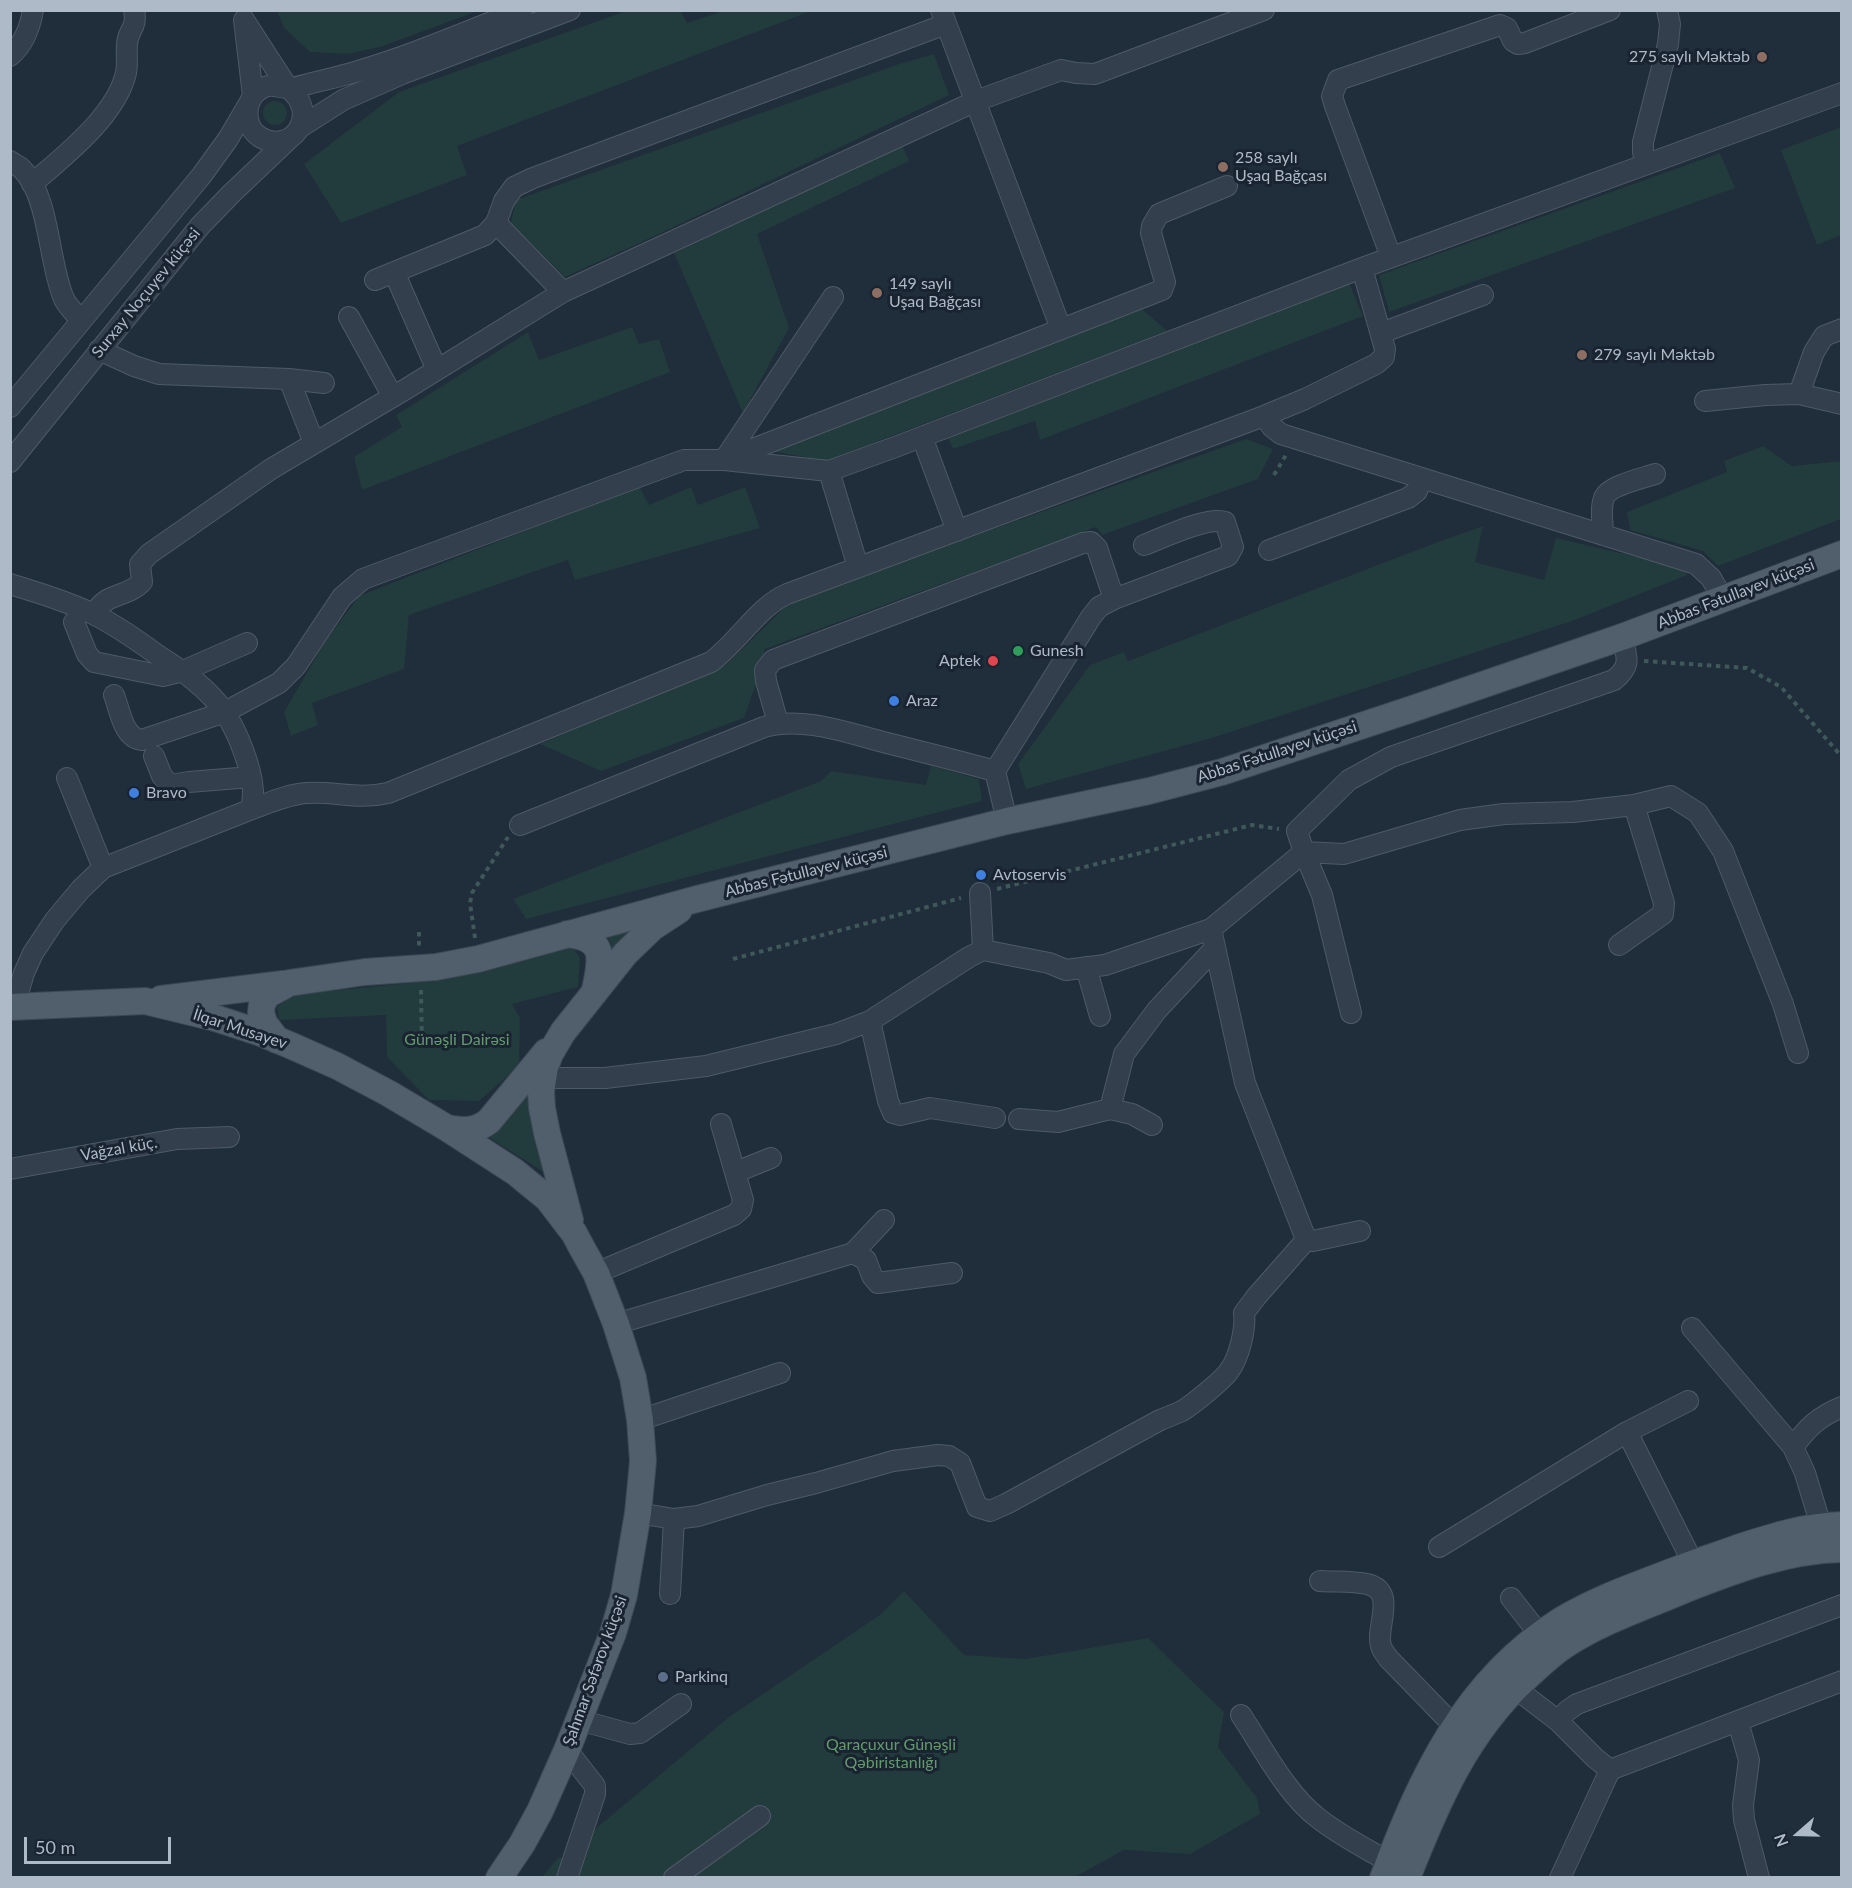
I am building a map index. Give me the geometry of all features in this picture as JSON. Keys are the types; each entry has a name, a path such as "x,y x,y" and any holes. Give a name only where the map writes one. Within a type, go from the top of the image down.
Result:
{"main road":[{"name":"Abbas Fətullayev küçəsi","path":"145,1001 365,972 436,967 478,959 697,899 1007,821 1149,791 1222,772 1418,707 1625,649 1723,599 1842,554"},
{"path":"447,1128 473,1130 489,1121 625,954 653,927 697,899"},
{"path":"567,934 589,938 596,946 600,966 595,990"},
{"path":"277,1040 264,1023 261,1012 262,1004 267,995 289,983"},
{"name":"İlqar Musayev","path":"12,1007 145,1001 215,1018 277,1040 337,1066 447,1128"},
{"path":"563,1032 550,1054 541,1091 547,1133 574,1233"},
{"name":"Şahmar Səfərov küçəsi","path":"447,1128 530,1183 548,1199 574,1233 596,1273 616,1324 633,1378 640,1420 643,1461 631,1557 613,1634 540,1811 522,1844 499,1878"},
{"path":"1412,1836 1418,1791 1438,1751 1475,1698 1523,1647 1561,1620 1591,1604 1693,1563 1782,1534 1832,1525"},
{"path":"1393,1872 1412,1836 1439,1800 1468,1746 1490,1716 1515,1688 1565,1644 1616,1618 1748,1566 1788,1555 1823,1549 1842,1549"}],"street":[{"path":"10,56 25,37 31,24 33,10"},
{"path":"32,184 99,121 116,97 127,71 126,45 128,35 136,20 134,10"},
{"path":"288,88 337,77 522,10"},
{"name":"Surxay Noçuyev küçəsi","path":"10,462 200,226 296,132 343,100 402,74 570,10"},
{"path":"93,614 109,599 137,588 142,582 140,564 149,554 271,469 563,292 976,101 1060,70 1095,74 1264,10"},
{"path":"1391,257 1332,96 1338,80 1500,25 1507,28 1513,41 1525,44 1610,10"},
{"path":"1646,164 1643,142 1668,44 1670,24 1667,10"},
{"path":"242,15 288,88"},
{"path":"242,15 250,100 249,122 253,130 260,136 277,141 296,132 303,120 301,102 288,88 278,85 269,86 260,89 250,100"},
{"path":"375,280 485,235 496,223 504,201 514,187 533,178 944,17 1062,329"},
{"path":"114,695 129,734 135,739 142,740 225,712 279,683 296,666 342,597 363,579 684,460 724,460 829,471 1391,257 1842,93"},
{"name":"Surxay Noçuyev küçəsi","path":"14,396 81,321 202,176 228,139 250,100"},
{"path":"12,163 22,170 32,184 65,301 81,321"},
{"path":"724,460 1162,290 1165,282 1150,233 1159,214 1227,186"},
{"path":"496,223 563,292"},
{"path":"12,1007 33,953 55,920 81,889 103,868 285,797 309,792 360,797 388,794 711,662 726,651 769,605 780,597 1264,416 1305,399 1376,364 1384,357 1385,349 1362,268"},
{"path":"394,272 437,370"},
{"path":"1381,333 1482,295"},
{"path":"724,460 833,297"},
{"path":"348,317 393,397"},
{"path":"1799,394 1814,352 1824,336 1842,329"},
{"path":"99,350 134,366 159,374 324,382"},
{"path":"290,379 314,443"},
{"path":"1705,401 1799,394 1842,404"},
{"path":"1264,416 1272,428 1281,434 1696,564 1711,578 1723,599"},
{"path":"922,437 957,531"},
{"path":"829,471 858,567"},
{"path":"1603,535 1603,500 1606,493 1655,474"},
{"path":"1269,550 1408,498 1417,491 1422,478"},
{"path":"1007,821 995,771 1099,607 1114,599 1228,556 1233,547 1225,522 1218,520 1205,522 1144,545"},
{"path":"778,723 765,670 773,660 1083,543 1091,542 1097,548 1114,599"},
{"path":"10,584 58,599 93,614 183,671 206,692 225,712 237,736 251,777 252,809"},
{"path":"74,622 87,654 94,662 163,676 183,671 247,643"},
{"path":"1351,1013 1322,895 1297,831 1349,780 1391,757 1614,680 1624,672 1625,649"},
{"path":"520,825 778,723 825,727 995,771"},
{"path":"154,756 162,776 170,785 251,777"},
{"path":"67,778 103,868"},
{"path":"1110,1110 1124,1054 1157,1010 1213,939 1304,852 1344,854 1460,820 1504,814 1573,812 1634,805 1671,796 1698,813 1723,851 1783,1004 1798,1053"},
{"path":"1619,945 1663,914 1664,903 1634,805"},
{"path":"980,893 983,950"},
{"path":"543,1078 605,1078 706,1066 836,1035 870,1021 983,950 1048,963 1066,970 1105,965 1213,939"},
{"path":"1213,939 1245,1083 1307,1239 1312,1241 1360,1231"},
{"path":"1086,967 1100,1016"},
{"path":"870,1021 888,1101 893,1113 900,1114 930,1108 995,1118"},
{"path":"1019,1119 1058,1122 1110,1110 1132,1114 1152,1125"},
{"path":"596,1273 734,1215 741,1209 743,1200 721,1124"},
{"name":"Vağzal küç.","path":"10,1169 177,1139 229,1137"},
{"path":"736,1172 771,1158"},
{"path":"616,1324 853,1253 884,1220"},
{"path":"638,1513 674,1519 698,1516 893,1461 938,1455 949,1456 960,1463 977,1507 990,1511 1160,1420 1183,1410 1229,1372 1242,1342 1246,1324 1244,1313 1307,1239"},
{"path":"853,1253 866,1260 872,1276 878,1283 951,1273"},
{"path":"1692,1329 1792,1447 1832,1525"},
{"path":"640,1420 780,1373"},
{"path":"1440,1546 1627,1432 1688,1401"},
{"path":"1792,1447 1811,1424 1842,1407"},
{"path":"1627,1432 1693,1563"},
{"path":"670,1594 674,1519"},
{"path":"1320,1581 1369,1584 1381,1592 1384,1603 1381,1646 1388,1658 1454,1726"},
{"path":"1511,1598 1540,1635"},
{"path":"1558,1721 1577,1704 1842,1605"},
{"path":"1560,1878 1610,1770 1842,1681"},
{"path":"1515,1688 1558,1721 1610,1770"},
{"path":"579,1720 630,1734 640,1733 681,1704"},
{"path":"1241,1715 1296,1798 1317,1818 1393,1872"},
{"path":"1738,1722 1749,1760 1743,1805 1744,1820 1759,1878"},
{"path":"567,1750 595,1786 595,1794 567,1878"},
{"path":"674,1878 760,1816"}],"path":[{"path":"1625,649 1746,668 1781,687 1842,757"},
{"path":"478,959 470,903 472,893 512,831 520,825"},
{"path":"733,959 980,893 1252,825 1297,831"}],"green space":[{"path":"277,11 478,11 380,47 348,54 310,52 284,28"},
{"path":"626,11 681,11 687,23 723,11 811,11 457,146 467,175 341,223 304,164 399,92"},
{"path":"934,54 949,95 565,277 511,222 516,200 899,64"},
{"path":"275,101 283,105 287,113 283,121 275,125 267,121 263,113 267,105"},
{"path":"1841,127 1841,235 1817,245 1781,150"},
{"path":"902,145 909,161 757,234 789,328 743,413 674,253"},
{"path":"1720,153 1735,188 1389,312 1379,275"},
{"path":"1349,283 1363,316 1040,440 1035,421 953,449 945,432"},
{"path":"1142,309 1167,331 826,461 766,450"},
{"path":"632,327 639,344 659,339 670,372 362,490 354,457 402,427 396,415 528,332 539,360"},
{"path":"1246,439 1273,449 1258,479 1102,535 1096,527 765,649 744,718 601,771 540,744 726,665 791,601"},
{"path":"1763,446 1792,466 1841,461 1841,519 1718,566 1703,551 1630,530 1627,512 1727,472 1724,461"},
{"path":"639,486 649,505 691,487 698,505 745,487 760,528 575,580 568,560 409,615 404,669 312,703 318,725 291,736 284,712 325,642 359,596"},
{"path":"1483,526 1475,562 1544,580 1556,538 1685,568 1687,575 1572,621 1212,738 1026,789 1018,764 1090,665 1124,652 1128,661"},
{"path":"931,766 979,779 982,801 526,919 513,899 821,781 831,771 926,785"},
{"path":"649,919 613,953 605,933"},
{"name":"Günəşli Dairəsi","path":"572,946 580,958 578,987 512,1004 520,1018 519,1066 479,1101 429,1100 387,1057 386,1015 279,1020 277,1007 289,995 448,979"},
{"path":"530,1084 533,1131 548,1175 490,1138"},
{"name":"Qaraçuxur Günəşli Qəbiristanlığı","path":"904,1591 964,1655 1025,1659 1148,1638 1224,1712 1218,1747 1257,1798 1260,1814 1190,1854 1124,1850 1075,1877 541,1878 559,1857 579,1863 593,1831 729,1717 881,1614"}],"place":[{"name":"275 saylı Məktəb","path":"1762,57"},
{"name":"258 saylı Uşaq Bağçası","path":"1223,167"},
{"name":"149 saylı Uşaq Bağçası","path":"877,293"},
{"name":"279 saylı Məktəb","path":"1582,355"},
{"name":"Gunesh","path":"1018,651"},
{"name":"Aptek","path":"993,661"},
{"name":"Araz","path":"894,701"},
{"name":"Bravo","path":"134,793"},
{"name":"Avtoservis","path":"981,875"},
{"name":"Parkinq","path":"663,1677"}]}
